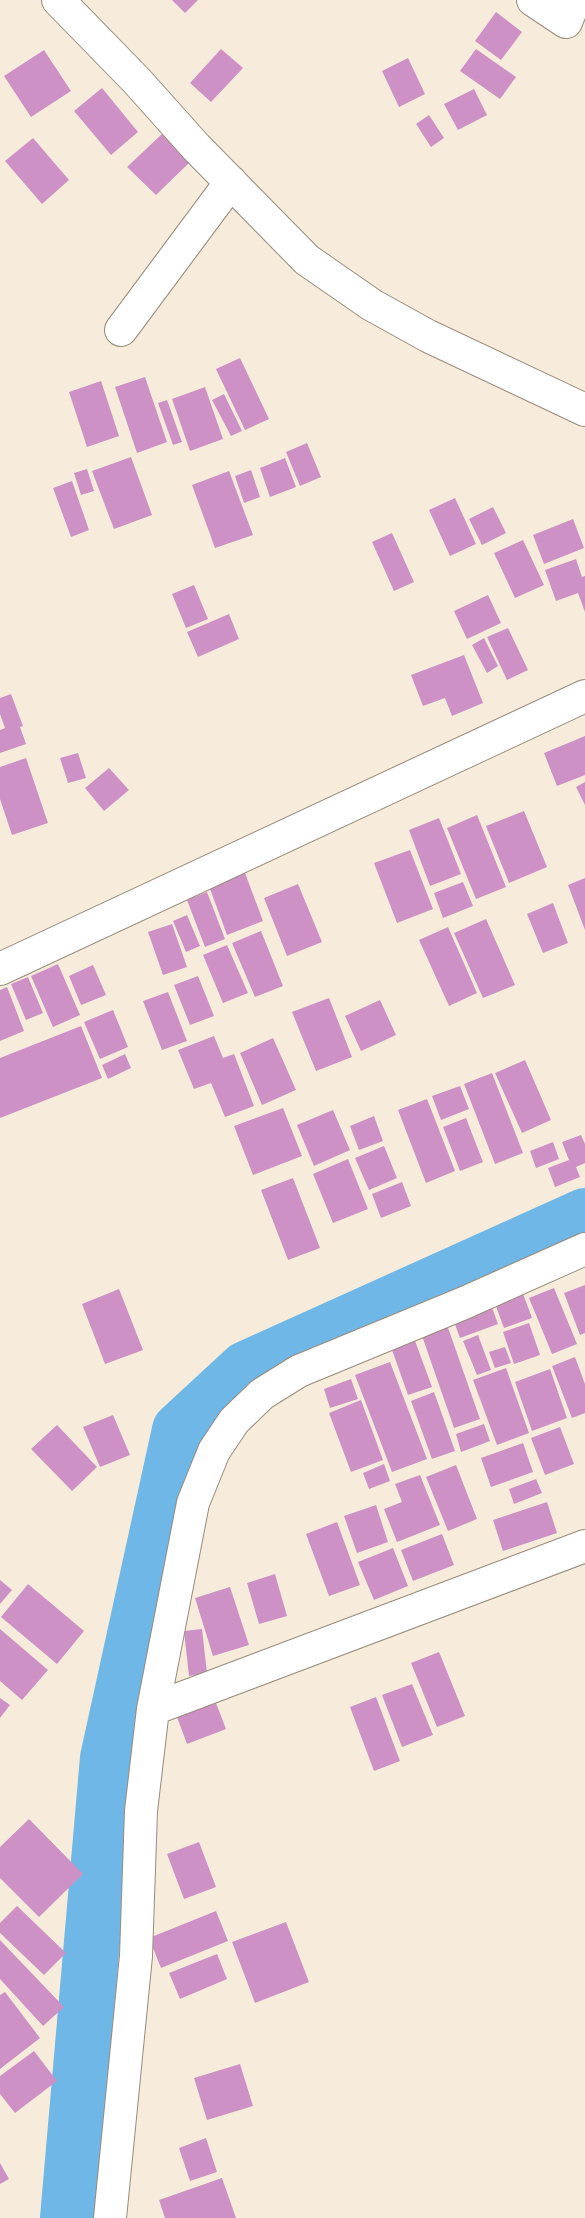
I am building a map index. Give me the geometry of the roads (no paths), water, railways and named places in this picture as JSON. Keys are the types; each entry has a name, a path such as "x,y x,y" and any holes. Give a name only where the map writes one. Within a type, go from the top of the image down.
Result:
{"street":[{"path":"58,0 137,81 196,147 308,260 372,305 428,336 585,410"},
{"path":"533,0 575,19"},
{"path":"121,330 231,182"},
{"path":"0,969 585,696"},
{"path":"110,2218 136,1956 141,1811 153,1709 193,1503 214,1451 234,1421 262,1394 299,1371 464,1303 585,1249"},
{"path":"153,1709 585,1546"}],"waterway":[{"path":"68,2218 108,1758 180,1430 246,1369 585,1216"}]}
